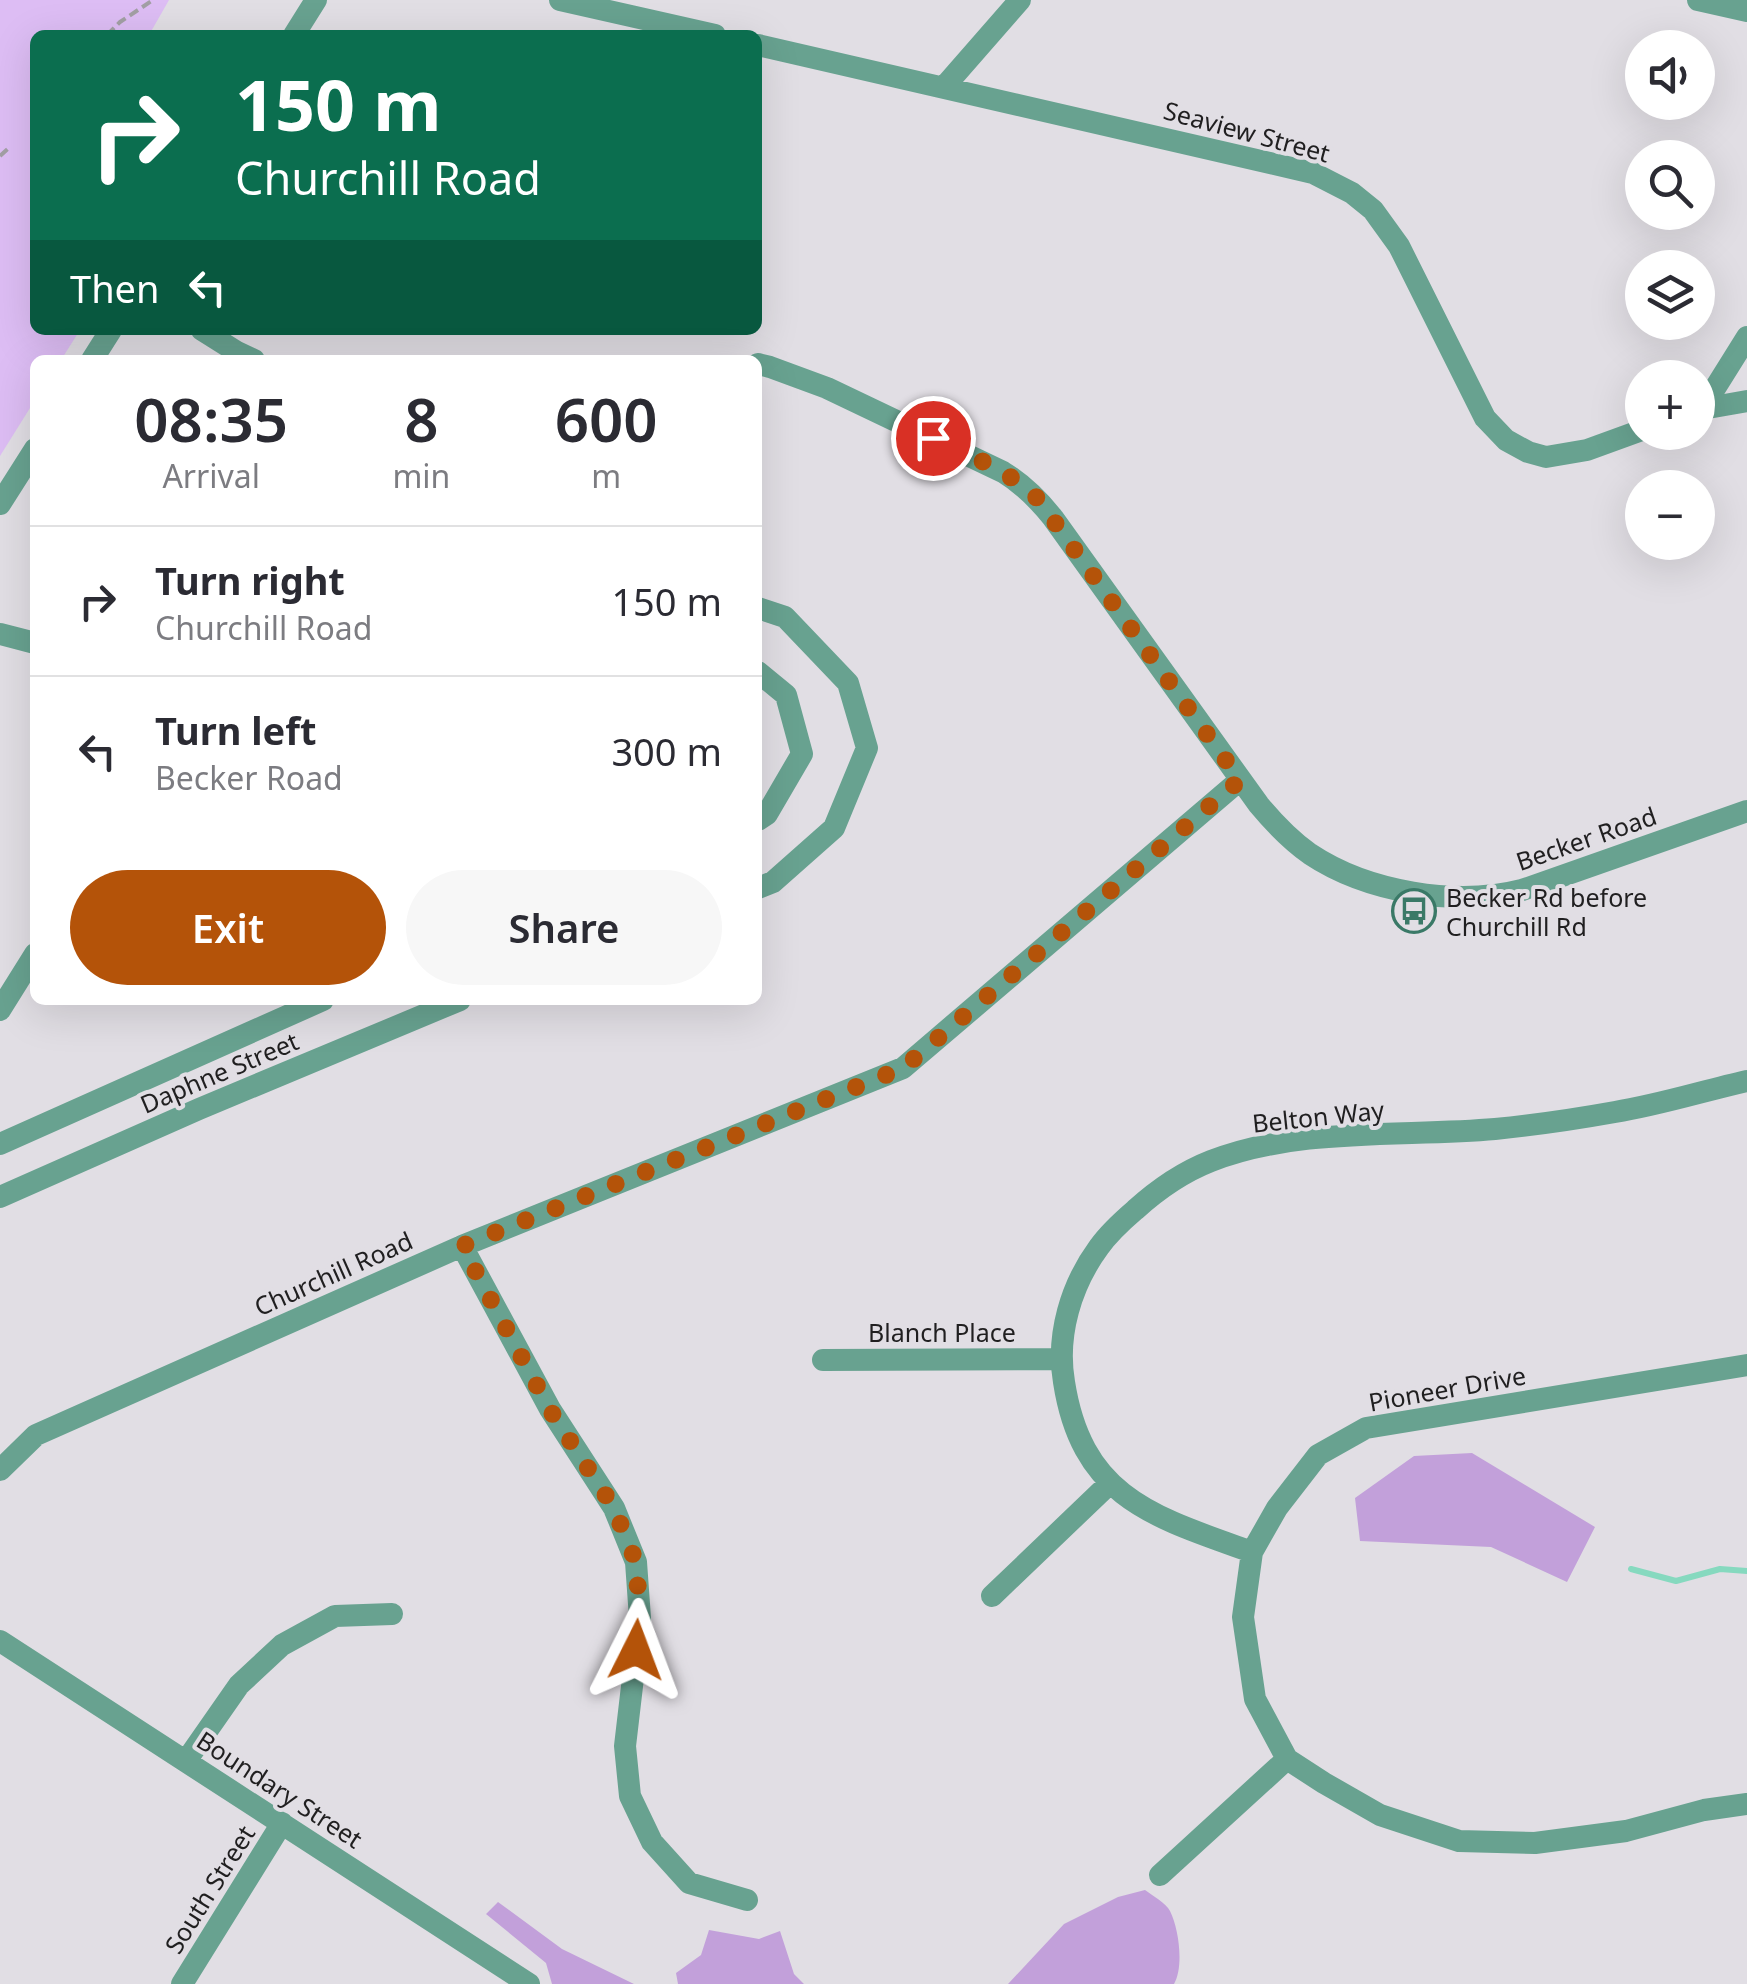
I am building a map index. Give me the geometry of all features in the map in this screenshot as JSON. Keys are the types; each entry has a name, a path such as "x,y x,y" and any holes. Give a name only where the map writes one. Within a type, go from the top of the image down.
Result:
{"street":[{"path":"297,30 316,0"},
{"path":"560,0 693,30"},
{"path":"944,87 1020,0"},
{"path":"1698,0 1747,11"},
{"name":"Seaview Street","path":"762,45 1291,166 1328,180 1372,210 1399,246 1485,418 1506,440 1546,458 1587,450 1625,436"},
{"path":"210,335 243,355"},
{"path":"1715,387 1747,337"},
{"name":"Becker Road","path":"762,365 827,388 1024,485 1053,518 1240,780 1282,832 1340,870 1416,893 1464,899 1499,896 1747,811"},
{"path":"1715,407 1747,401"},
{"path":"0,504 30,457"},
{"path":"762,609 785,617 848,683 867,748 834,828 773,882 762,886"},
{"path":"0,634 30,642"},
{"path":"762,675 786,695 802,754 768,814 762,818"},
{"name":"Churchill Road","path":"0,1470 36,1435 462,1246 903,1068 1240,780"},
{"path":"0,1010 30,962"},
{"name":"Daphne Street","path":"0,1144 312,1005"},
{"name":"Daphne Street","path":"0,1198 199,1109 448,1005"},
{"name":"Belton Way","path":"1252,1552 1146,1511 1109,1484 1082,1446 1068,1406 1060,1359 1067,1314 1083,1269 1111,1230 1159,1189 1210,1161 1271,1144 1495,1128 1616,1112 1747,1080"},
{"path":"462,1246 550,1410 614,1508 636,1562 640,1618 625,1746 630,1796 652,1842 690,1882 747,1900"},
{"name":"Blanch Place","path":"823,1360 1060,1359"},
{"name":"Pioneer Drive","path":"1747,1365 1366,1428 1318,1455 1277,1508 1252,1552 1243,1617 1255,1699 1288,1759 1380,1815 1458,1841 1535,1843 1626,1831 1704,1810 1747,1804"},
{"path":"992,1596 1109,1484"},
{"path":"186,1761 239,1685 282,1645 335,1616 392,1614"},
{"name":"Boundary Street","path":"0,1642 530,1984"},
{"path":"1160,1876 1288,1759"},
{"name":"South Street","path":"182,1984 282,1823"}],"path":[{"path":"112,30 153,0"},
{"path":"0,156 11,146"}],"shaded area":[{"path":"0,0 169,0 152,30 30,30 30,335 77,335 64,355 30,355 30,408 0,456"},
{"path":"1472,1453 1595,1527 1567,1582 1491,1547 1360,1541 1355,1498 1414,1456"},
{"path":"1145,1890 1166,1905 1173,1919 1180,1958 1174,1984 1008,1984 1064,1924 1118,1897"},
{"path":"498,1902 562,1949 634,1984 552,1984 546,1963 486,1914"},
{"path":"709,1930 759,1939 780,1931 794,1974 804,1984 678,1984 676,1973 701,1955"}],"waterway":[{"path":"1631,1569 1676,1581 1720,1569 1747,1571"}],"place":[{"name":"Becker Rd before Churchill Rd","path":"1414,911"}],"route":[{"path":"636,1650 640,1618 636,1562 614,1508 550,1410 462,1246 903,1068 1240,780 1038,499 1003,472 933,438"}]}
